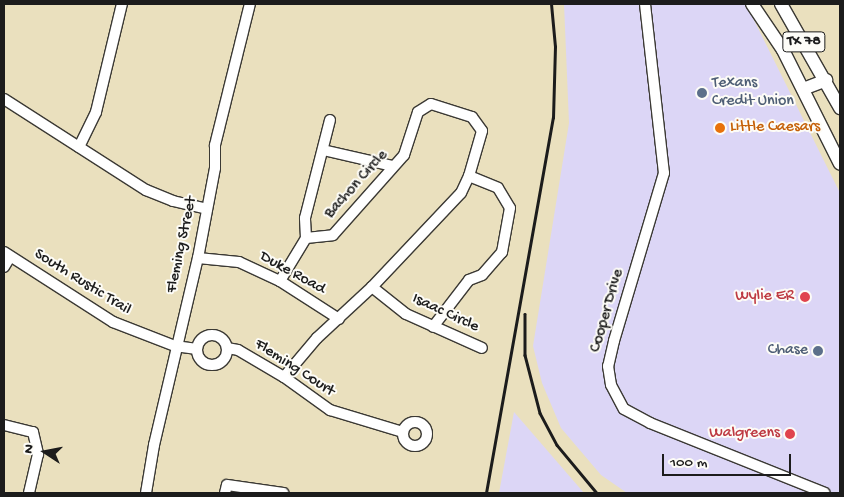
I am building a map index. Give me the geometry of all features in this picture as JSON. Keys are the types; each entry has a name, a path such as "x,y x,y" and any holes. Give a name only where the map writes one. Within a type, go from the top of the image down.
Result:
{"main road":[{"name":"TX 78","path":"752,4 783,50 840,164"},
{"name":"TX 78","path":"781,4 826,80 840,108"},
{"path":"803,89 826,80"}],"street":[{"path":"79,148 96,112 122,4"},
{"name":"Fleming Street","path":"146,493 175,346 198,258 215,168 215,145 250,4"},
{"name":"Cooper Drive","path":"645,4 664,173 614,341 608,366 611,385 624,409 650,423 825,493"},
{"path":"4,99 146,190 173,201 207,209"},
{"name":"Bachon Circle","path":"284,377 461,193 470,176 482,131 472,117 431,104 418,112 404,155 333,235 306,238"},
{"path":"280,281 306,238 305,218 330,120"},
{"path":"323,150 393,166"},
{"path":"433,327 470,280 482,275 502,252 510,208 498,188 470,176"},
{"path":"4,267 7,255"},
{"name":"South Rustic Trail","path":"7,255 113,322 175,346"},
{"name":"Duke Road","path":"198,258 239,262 280,281 339,319"},
{"name":"Isaac Circle","path":"372,287 406,314 482,348"},
{"name":"Fleming Court","path":"227,348 225,358 215,365 201,361 197,349 202,339 210,335 220,338 227,348 238,350 284,377 330,410 403,432"},
{"path":"175,346 197,349"},
{"path":"4,425 33,432 38,454 29,493"},
{"path":"226,489 283,493"}],"shaded area":[{"path":"564,4 746,4 840,193 840,493 627,493 601,475 561,428 542,383 533,346 569,123"},
{"path":"514,412 584,493 499,493"}],"railway":[{"path":"486,493 553,118 555,47 551,4"},
{"path":"525,314 525,355 540,413 557,445 597,493"}],"place":[{"name":"Texans Credit Union","path":"702,93"},
{"name":"Little Caesars","path":"720,128"},
{"name":"Wylie ER","path":"805,297"},
{"name":"Chase","path":"818,351"},
{"name":"Walgreens","path":"790,434"}]}
